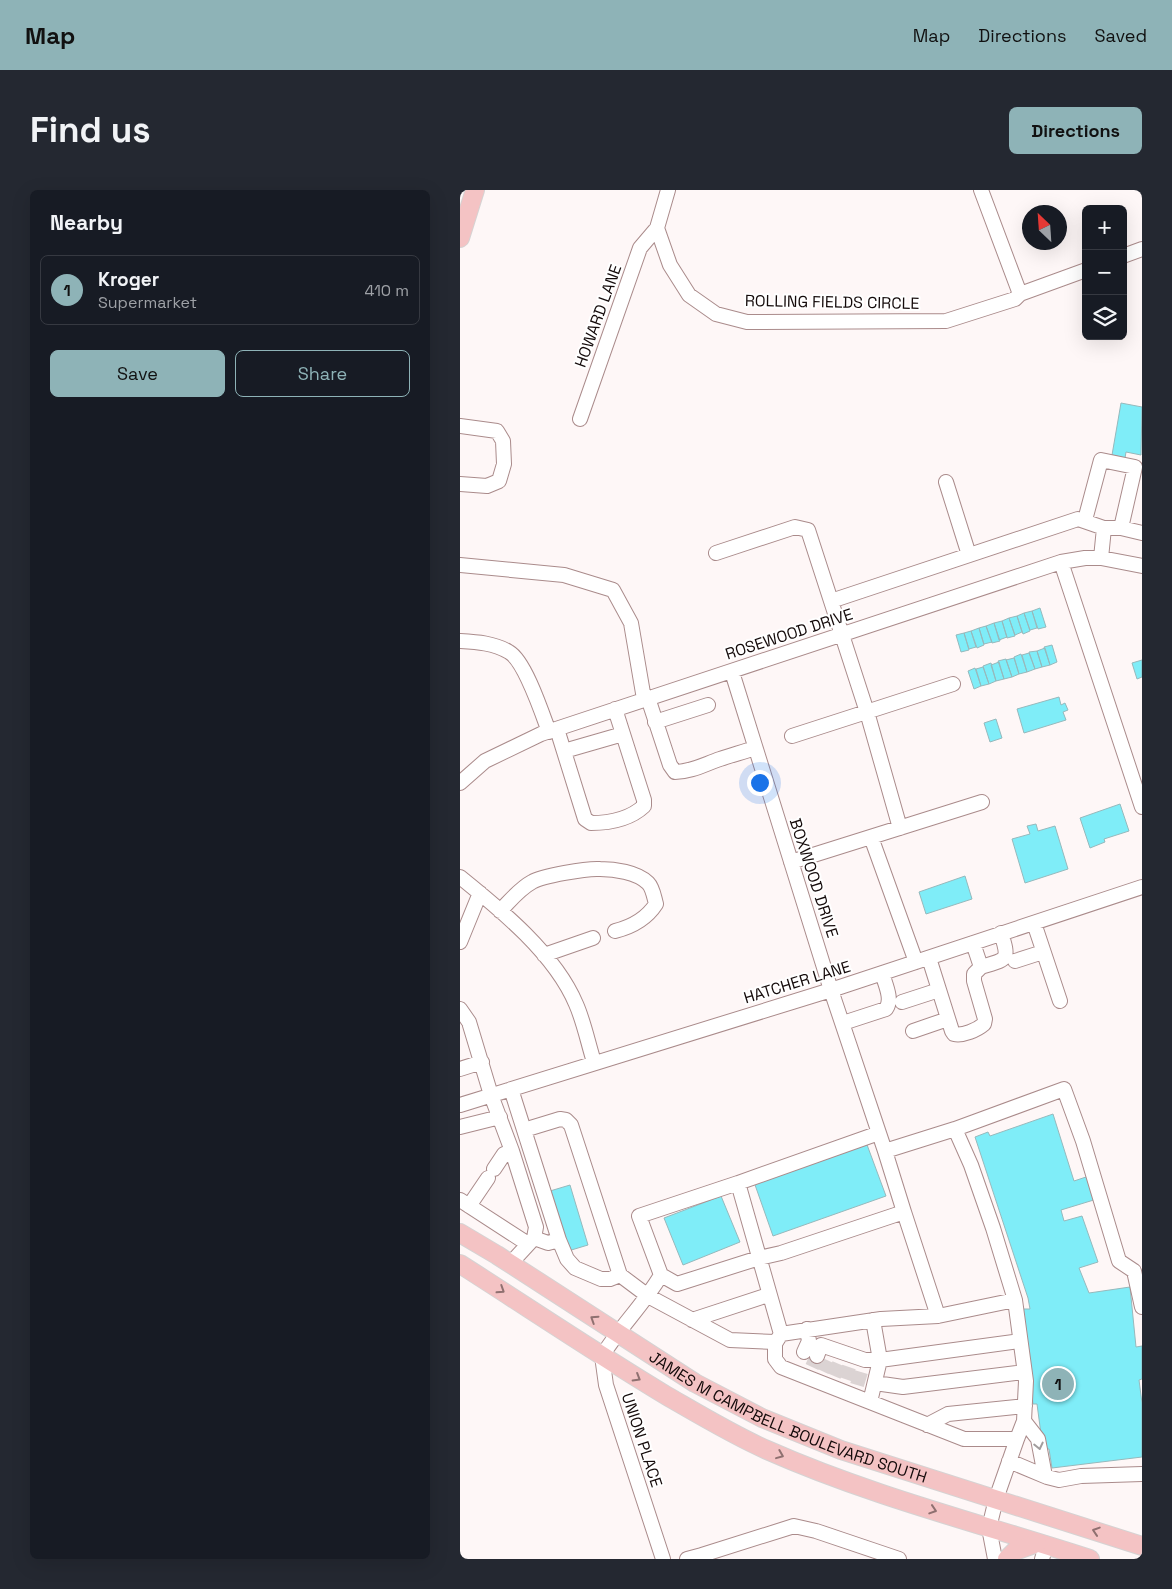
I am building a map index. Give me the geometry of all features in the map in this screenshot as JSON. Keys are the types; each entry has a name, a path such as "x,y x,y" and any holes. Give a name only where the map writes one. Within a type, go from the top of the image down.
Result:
{"main road":[{"path":"460,238 475,190"},
{"name":"JAMES M CAMPBELL BOULEVARD SOUTH","path":"460,1233 695,1383 762,1418 841,1450 916,1476 996,1499 1142,1546"},
{"name":"JAMES M CAMPBELL BOULEVARD SOUTH","path":"460,1264 602,1356 704,1418 767,1450 822,1472 989,1528 1042,1549 1082,1558"},
{"path":"1006,1559 1015,1551 1042,1549"}],"street":[{"path":"657,228 668,190"},
{"path":"981,190 1020,294"},
{"name":"ROLLING FIELDS CIRCLE","path":"657,228 670,265 689,295 716,314 747,322 946,321 1015,299 1020,294 1082,271"},
{"name":"HOWARD LANE","path":"580,419 640,248 657,228"},
{"path":"1127,255 1142,249"},
{"path":"460,426 496,431 503,441 504,464 499,481 487,486 460,484"},
{"path":"1085,520 1100,460 1135,467 1121,528"},
{"path":"946,482 969,555"},
{"path":"831,601 1078,519 1104,528 1121,528 1142,532"},
{"path":"716,553 795,527 808,530 867,712 900,828"},
{"path":"1101,558 1104,528"},
{"name":"ROSEWOOD DRIVE","path":"460,783 485,761 554,730 1061,562 1101,558 1142,566"},
{"path":"1061,562 1142,807"},
{"path":"460,565 564,574 613,590 631,624 646,698 670,765 675,772 699,768 755,748"},
{"path":"460,640 487,643 510,652 520,662 564,752 585,818 591,823 610,823 637,812 644,806 644,800 615,709"},
{"name":"BOXWOOD DRIVE","path":"732,672 791,862 938,1316"},
{"path":"792,736 953,684"},
{"path":"655,722 708,705"},
{"path":"564,752 623,734"},
{"path":"791,862 982,802"},
{"path":"871,837 922,960 939,990 954,1034 958,1035 984,1024 985,1019 974,981 974,974 981,967 1001,961 1005,956 1007,951 1001,934"},
{"path":"500,911 518,892 532,882 544,877 599,869 633,874 648,883 653,891 656,904 650,913 627,928 615,931"},
{"path":"460,877 526,934 564,982 576,1003 594,1062"},
{"name":"HATCHER LANE","path":"460,1104 832,990 1142,887"},
{"path":"460,942 480,893"},
{"path":"1034,923 1060,1001"},
{"path":"544,955 592,938"},
{"path":"973,943 981,967"},
{"path":"1015,961 1043,952"},
{"path":"843,1023 888,1006 890,1000 882,973"},
{"path":"902,1002 939,990"},
{"path":"460,1009 469,1022 536,1227 531,1241 510,1264"},
{"path":"913,1031 948,1019"},
{"path":"460,1070 482,1062"},
{"path":"511,1089 567,1260 575,1268 602,1279 610,1279 620,1275"},
{"path":"885,1151 955,1129 1064,1089 1083,1141 1119,1262 1138,1270 1142,1307"},
{"path":"461,1130 500,1118"},
{"path":"524,1130 560,1119 566,1120 570,1125 620,1275 648,1296 730,1340 778,1338 830,1366 870,1402 927,1425 964,1439 1016,1439"},
{"path":"955,1129 971,1165 1015,1300 1024,1372 1024,1421 996,1499 989,1528 995,1559"},
{"path":"879,1133 639,1216 662,1275 678,1284 759,1258 781,1253 904,1212"},
{"path":"512,1151 504,1154 491,1173 465,1203 531,1241 548,1243 559,1240"},
{"path":"738,1183 759,1258 778,1338 776,1359 781,1368 830,1366 1020,1341"},
{"path":"602,1356 616,1334 648,1296 662,1275"},
{"path":"692,1320 768,1295"},
{"path":"830,1366 873,1320 938,1316 1015,1300"},
{"path":"870,1402 880,1360 873,1320"},
{"name":"UNION PLACE","path":"602,1356 606,1385 663,1559"},
{"path":"875,1383 903,1387 1024,1372"},
{"path":"927,1425 948,1414 1025,1406"},
{"path":"1024,1421 1038,1439 1045,1476"},
{"path":"1009,1461 1059,1480 1081,1476 1142,1474"},
{"path":"687,1559 703,1557 794,1526 816,1531 899,1559"}],"building":[{"path":"1121,403 1142,407 1141,455 1126,452 1125,458 1112,455"},
{"path":"1040,608 1046,627 1038,629 1032,611"},
{"path":"1032,611 1037,628 1030,630 1024,613"},
{"path":"1024,613 1030,631 1023,634 1017,616"},
{"path":"1017,616 1022,632 1015,635 1009,618"},
{"path":"1009,618 1015,636 1007,638 1002,621"},
{"path":"1002,621 1007,637 999,640 994,623"},
{"path":"994,623 1000,641 992,643 986,626"},
{"path":"986,626 992,642 984,644 979,628"},
{"path":"979,628 984,645 977,648 971,631"},
{"path":"971,631 976,647 969,649 964,633"},
{"path":"964,633 969,650 961,652 956,635"},
{"path":"1052,645 1057,662 1050,665 1044,647"},
{"path":"1045,648 1050,665 1042,667 1037,651"},
{"path":"1037,651 1042,667 1035,669 1029,652"},
{"path":"1029,653 1035,669 1027,672 1022,655"},
{"path":"1021,654 1027,672 1019,674 1014,657"},
{"path":"1014,658 1019,674 1012,677 1006,660"},
{"path":"1006,659 1012,677 1004,679 998,661"},
{"path":"1142,660 1142,677 1137,679 1132,663"},
{"path":"999,662 1004,679 996,681 991,665"},
{"path":"991,663 996,681 989,684 983,666"},
{"path":"983,667 989,684 981,686 976,669"},
{"path":"975,668 981,686 974,689 968,671"},
{"path":"1059,697 1061,705 1065,703 1068,710 1063,712 1066,720 1024,733 1017,709"},
{"path":"996,719 1002,738 990,742 984,723"},
{"path":"1120,804 1129,831 1104,839 1105,842 1090,848 1080,818"},
{"path":"1036,824 1038,831 1055,826 1068,869 1025,883 1012,839 1030,834 1027,826"},
{"path":"965,876 972,899 926,914 919,892"},
{"path":"1053,1114 1074,1181 1089,1176 1097,1199 1061,1210 1064,1221 1082,1216 1098,1262 1079,1268 1089,1293 1130,1287 1136,1347 1142,1346 1142,1379 1139,1380 1142,1403 1142,1457 1052,1468 1049,1449 1043,1449 1037,1404 1033,1404 1022,1309 1030,1309 1028,1298 975,1137 988,1132 990,1136"},
{"path":"866,1142 886,1196 773,1236 754,1182"},
{"path":"570,1185 588,1245 568,1251 550,1191"},
{"path":"721,1196 740,1242 683,1265 664,1218"}],"tunnel":[{"path":"812,1367 817,1356"},
{"path":"822,1371 827,1360"},
{"path":"834,1376 839,1364"},
{"path":"845,1379 849,1367"},
{"path":"857,1385 861,1372"}],"place":[{"name":"Kroger","path":"1058,1384"}]}
